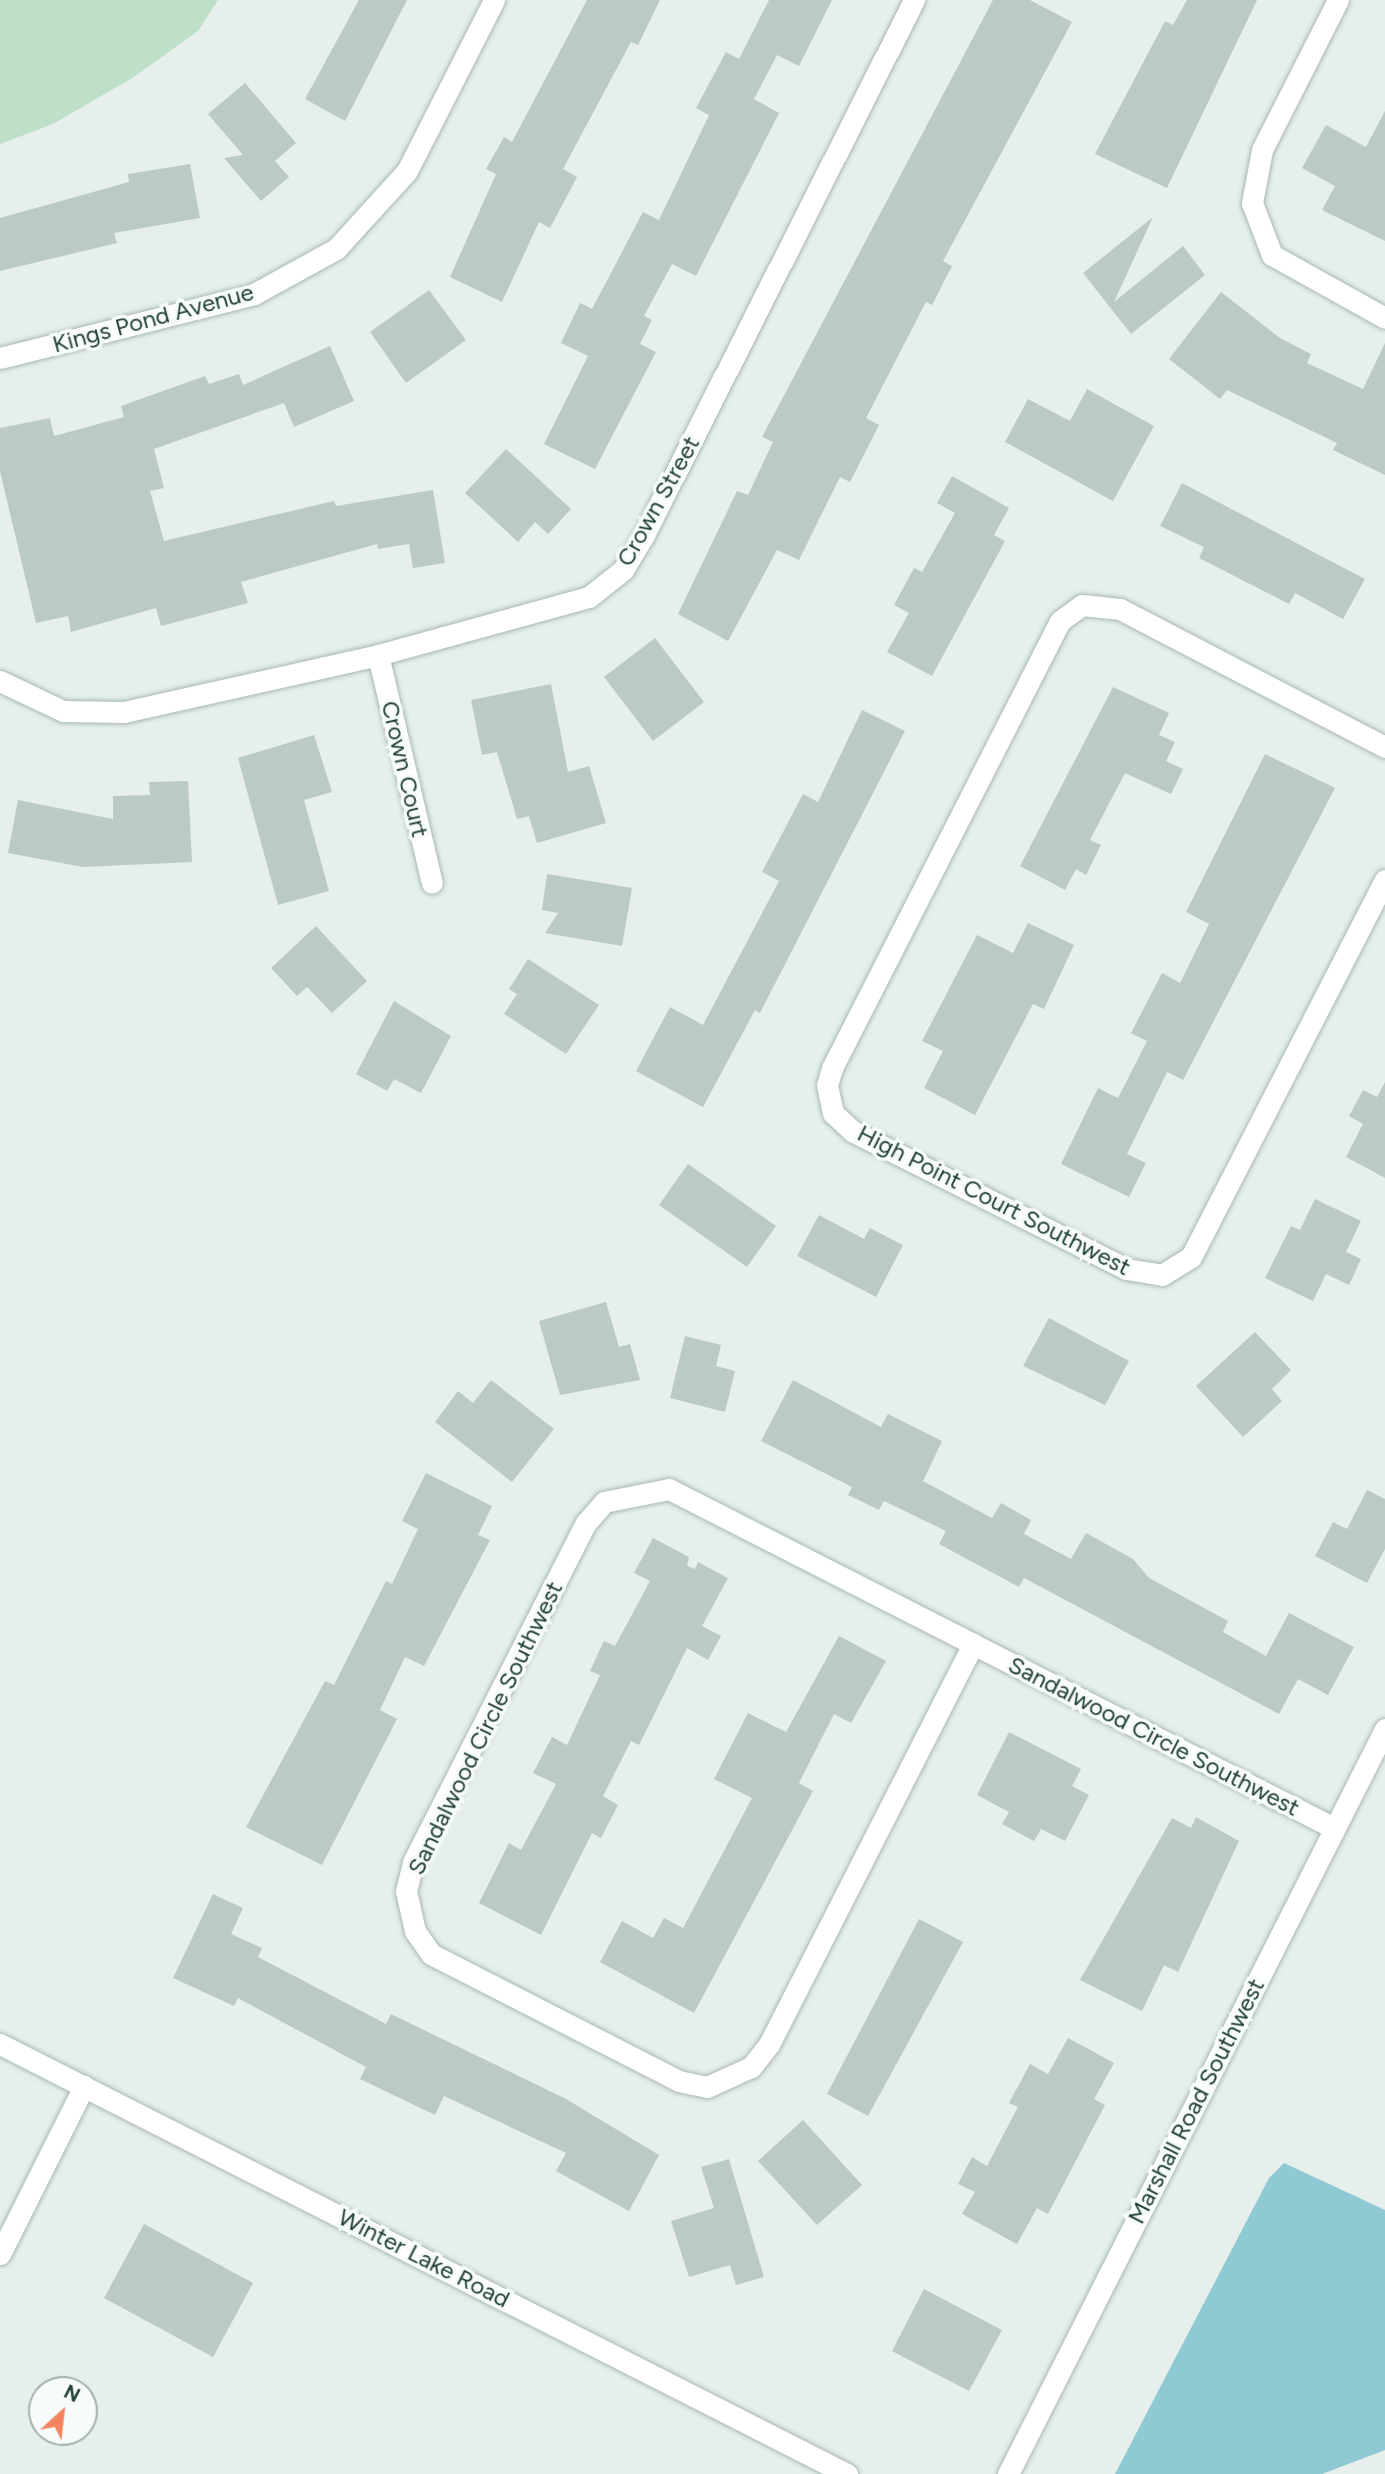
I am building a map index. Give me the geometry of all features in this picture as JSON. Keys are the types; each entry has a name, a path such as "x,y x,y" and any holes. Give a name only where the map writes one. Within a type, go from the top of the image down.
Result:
{"street":[{"name":"Kings Pond Avenue","path":"0,358 254,294 336,250 407,172 494,0"},
{"name":"Crown Street","path":"0,681 37,705 89,715 378,655 589,597 623,570 914,0"},
{"path":"1338,0 1262,150 1252,174 1252,203 1272,255 1385,318"},
{"name":"High Point Court Southwest","path":"1385,747 1120,609 1092,602 1060,621 832,1068 827,1097 852,1132 1126,1269 1162,1275 1191,1257 1385,880"},
{"name":"Crown Court","path":"378,655 432,883"},
{"name":"Sandalwood Circle Southwest","path":"973,1644 770,2043 751,2067 707,2087 679,2081 431,1954 415,1931 406,1891 413,1862 586,1523 604,1502 669,1489 1334,1828"},
{"name":"Marshall Road Southwest","path":"1008,2474 1385,1729"},
{"name":"Winter Lake Road","path":"0,2044 848,2474"},
{"path":"0,2254 84,2086"}],"green space":[{"path":"0,0 218,0 198,31 134,77 53,124 0,144"}],"water":[{"path":"1284,2163 1385,2210 1385,2450 1322,2474 1115,2474 1269,2178"}],"building":[{"path":"359,0 407,0 345,121 305,99"},
{"path":"587,0 660,0 638,45 631,42 563,169 577,177 550,228 539,222 502,302 450,277 496,174 486,169 504,137 512,142"},
{"path":"769,0 832,0 799,66 777,55 754,99 779,113 696,276 672,264 644,316 652,320 640,344 656,352 595,469 544,444 588,356 561,343 580,303 592,309 643,212 659,220 709,115 696,108 726,52 739,59"},
{"path":"993,0 1030,0 1072,22 943,261 952,266 932,305 926,302 866,418 879,425 850,482 840,477 799,560 777,550 728,641 678,614 737,491 748,495 773,442 762,437"},
{"path":"1187,0 1257,0 1167,188 1095,154 1165,21 1173,25"},
{"path":"245,83 296,143 275,161 289,177 261,201 224,158 243,155 208,114"},
{"path":"1385,111 1385,241 1322,210 1335,186 1302,168 1326,125 1366,147"},
{"path":"190,164 200,218 114,233 117,243 0,271 0,218 129,182 128,174"},
{"path":"1153,217 1114,302 1183,246 1205,275 1131,334 1083,273"},
{"path":"429,290 466,340 406,383 370,332"},
{"path":"1221,292 1280,338 1311,354 1307,363 1363,389 1385,343 1385,475 1333,450 1337,443 1227,390 1220,399 1169,359"},
{"path":"330,346 354,401 294,427 284,403 154,449 164,488 150,491 164,541 334,501 336,506 433,490 445,563 413,568 409,544 378,549 377,544 241,582 248,603 161,626 156,608 71,632 68,616 36,623 0,471 0,428 50,418 54,436 124,417 121,406 205,376 209,384 239,374 243,385"},
{"path":"1087,389 1154,426 1113,501 1005,442 1028,399 1070,421"},
{"path":"506,449 571,509 548,534 535,522 518,542 465,493"},
{"path":"952,476 1009,508 994,535 1005,541 932,676 887,652 909,613 894,605 914,568 922,572 955,513 937,503"},
{"path":"1182,483 1365,579 1343,619 1295,593 1289,604 1199,558 1204,547 1160,526"},
{"path":"655,638 704,702 653,741 604,677"},
{"path":"551,684 568,772 589,766 606,823 537,843 529,816 517,819 497,752 482,755 471,700"},
{"path":"1113,687 1169,713 1159,735 1175,742 1166,761 1183,769 1171,794 1125,773 1090,840 1101,845 1086,875 1076,869 1065,890 1020,866"},
{"path":"862,710 905,731 760,1013 755,1010 703,1107 636,1071 670,1007 703,1025 779,881 762,872 803,794 818,802"},
{"path":"314,735 332,792 304,800 329,891 278,905 238,758"},
{"path":"1265,754 1335,788 1183,1080 1167,1072 1127,1154 1146,1163 1129,1197 1061,1164 1098,1088 1118,1098 1147,1041 1131,1033 1162,973 1180,983 1209,924 1186,912"},
{"path":"188,781 192,862 83,867 8,853 18,800 113,819 113,796 150,795 149,782"},
{"path":"547,874 632,888 622,946 545,933 558,913 542,910"},
{"path":"1028,923 1074,945 1044,1009 1033,1004 975,1115 924,1088 943,1051 922,1041 977,935 1013,953"},
{"path":"316,926 367,981 332,1013 307,987 297,996 271,968"},
{"path":"528,959 599,1005 566,1054 504,1014 517,994 509,989"},
{"path":"394,1001 451,1036 421,1093 394,1079 387,1091 356,1074"},
{"path":"1385,1082 1385,1178 1346,1157 1363,1124 1349,1116 1363,1090 1377,1097"},
{"path":"688,1164 776,1226 747,1267 659,1205"},
{"path":"1315,1199 1361,1221 1346,1252 1361,1259 1349,1285 1326,1274 1313,1301 1265,1278 1291,1226 1300,1230"},
{"path":"819,1215 864,1239 870,1228 903,1245 876,1297 797,1256"},
{"path":"606,1302 619,1347 630,1344 640,1380 560,1395 539,1321"},
{"path":"1049,1318 1129,1361 1105,1405 1023,1366"},
{"path":"1255,1332 1291,1370 1272,1389 1282,1401 1243,1437 1196,1386"},
{"path":"685,1336 721,1345 716,1366 735,1371 725,1412 670,1398"},
{"path":"491,1380 554,1429 512,1482 435,1422 458,1391 473,1403"},
{"path":"793,1380 881,1427 888,1414 942,1441 923,1481 992,1518 1001,1503 1031,1520 1024,1534 1071,1559 1086,1533 1133,1559 1149,1578 1228,1621 1223,1632 1266,1656 1289,1613 1354,1647 1328,1695 1298,1679 1279,1714 1024,1578 1019,1587 939,1544 946,1531 884,1501 879,1510 848,1495 852,1487 761,1441"},
{"path":"426,1473 492,1506 478,1535 490,1540 424,1666 405,1657 380,1710 397,1719 322,1865 246,1827 325,1681 334,1685 386,1581 392,1584 418,1529 402,1521"},
{"path":"1367,1490 1385,1499 1385,1549 1367,1583 1315,1556 1333,1522 1347,1529"},
{"path":"653,1538 689,1557 687,1566 695,1569 698,1562 728,1578 702,1626 721,1636 708,1660 687,1648 639,1745 631,1741 603,1796 618,1805 601,1838 592,1833 541,1935 479,1903 509,1843 521,1850 556,1784 533,1773 552,1737 567,1745 600,1675 590,1671 604,1641 615,1646 650,1581 634,1573"},
{"path":"839,1636 886,1661 851,1723 834,1714 799,1783 813,1791 694,2013 600,1962 622,1921 653,1938 664,1918 683,1928 752,1798 714,1779 748,1713 786,1732"},
{"path":"1009,1732 1081,1769 1072,1786 1089,1795 1065,1841 1041,1829 1034,1841 1002,1824 1009,1812 977,1795"},
{"path":"1196,1817 1239,1841 1178,1972 1164,1965 1142,2011 1080,1980 1172,1818 1191,1828"},
{"path":"213,1894 243,1908 231,1934 262,1948 258,1957 386,2024 391,2014 566,2099 659,2155 629,2211 556,2171 566,2153 444,2096 435,2115 360,2079 366,2067 238,1998 234,2006 173,1978"},
{"path":"919,1919 963,1942 868,2116 827,2094"},
{"path":"1068,2038 1114,2063 1094,2099 1105,2105 1048,2214 1037,2208 1017,2244 962,2214 975,2192 958,2184 972,2157 987,2166 1018,2107 1009,2103 1030,2064 1048,2074"},
{"path":"803,2120 862,2185 817,2225 758,2161"},
{"path":"729,2159 764,2277 736,2285 730,2265 689,2277 671,2221 714,2208 701,2167"},
{"path":"144,2224 253,2283 213,2357 104,2298"},
{"path":"924,2289 1002,2330 969,2391 892,2351"}]}
